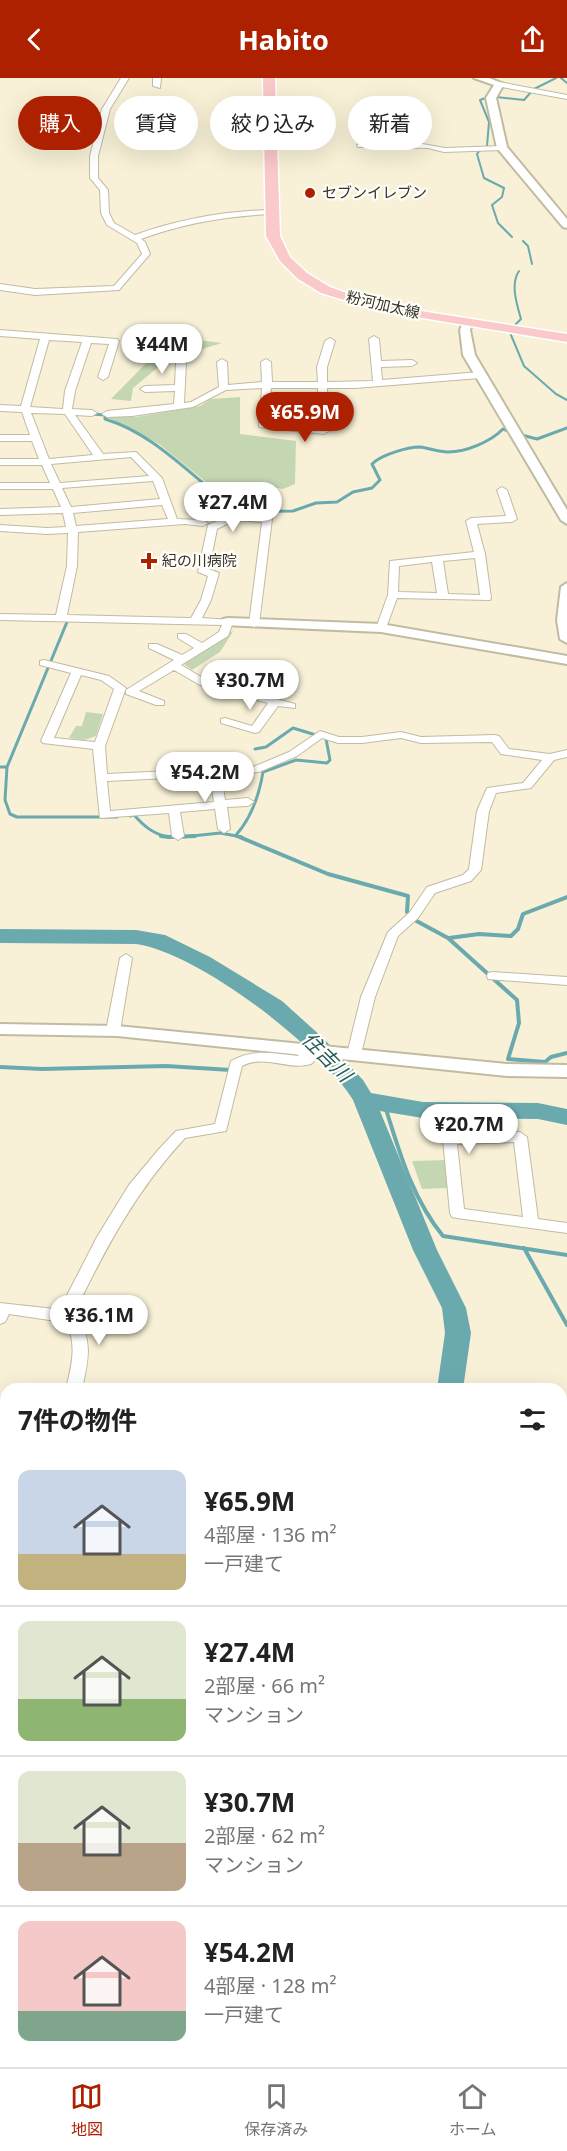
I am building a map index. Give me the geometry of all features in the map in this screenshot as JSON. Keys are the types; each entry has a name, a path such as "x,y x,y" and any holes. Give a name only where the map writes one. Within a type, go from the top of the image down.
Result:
{"main road":[{"name":"粉河加太線","path":"269,78 273,236 278,252 299,274 318,285 371,305 567,338"}],"street":[{"path":"0,287 36,292 116,288 136,269 146,254 141,242 111,225 105,213 104,190 94,178 94,156 106,109 125,78"},
{"path":"479,78 567,97"},
{"path":"499,84 491,98 502,148 567,225"},
{"path":"432,146 444,150 502,148"},
{"path":"135,238 189,220 220,214 272,212"},
{"path":"468,322 465,342 469,355 567,520"},
{"path":"0,333 114,341 104,377"},
{"path":"45,337 25,408 45,462 67,510 74,540 72,566 61,618"},
{"path":"374,339 378,382"},
{"path":"87,340 70,391 67,410 100,457"},
{"path":"266,362 267,385 262,425 324,430 322,367 330,341"},
{"path":"222,362 224,388"},
{"path":"179,406 181,363"},
{"path":"376,364 412,363"},
{"path":"107,414 132,413 193,404 224,388 324,385 480,375"},
{"path":"145,389 180,388"},
{"path":"0,408 92,413"},
{"path":"0,438 36,438"},
{"path":"0,462 45,462 133,454 157,478 174,523"},
{"path":"0,486 55,486 157,478"},
{"path":"393,596 486,598 480,554 471,521 512,519 502,490"},
{"path":"0,512 67,510 166,502"},
{"path":"195,621 206,600 214,573 203,572 212,527 234,517 267,519 254,624"},
{"path":"0,528 47,531 203,523"},
{"path":"381,628 393,596 394,563 480,554"},
{"path":"436,559 444,597"},
{"path":"567,587 563,607 567,639"},
{"path":"0,617 381,628 567,660"},
{"path":"160,703 130,692 224,634 228,622"},
{"path":"182,636 203,648"},
{"path":"153,646 204,683 291,706"},
{"path":"44,663 105,678 120,688 99,746 104,815 248,802"},
{"path":"78,671 47,741 99,746"},
{"path":"250,695 266,680"},
{"path":"225,721 255,730 275,702"},
{"path":"101,778 255,770 293,754 320,734 338,740 362,740 401,735 421,740 495,738 505,752 550,758 567,753"},
{"path":"354,1054 368,997 386,945 392,935 411,918 431,890 467,878 475,870 483,812 492,790 527,786 550,758"},
{"path":"215,772 224,829"},
{"path":"174,808 178,836"},
{"path":"113,1031 126,958"},
{"path":"493,976 567,981"},
{"path":"0,1029 113,1031 507,1070 567,1071"},
{"path":"1,1311 56,1315 67,1311 102,1241 134,1189 164,1152 181,1134 221,1128 236,1064 246,1057 259,1055 306,1061 309,1059 303,1049"},
{"path":"531,1223 520,1137 450,1139 457,1213 567,1228"},
{"path":"67,1311 77,1326 83,1350 75,1383"}],"green space":[{"path":"172,337 222,343 168,359 133,388 131,401 111,399"},
{"path":"240,397 240,434 296,441 295,484 283,489 255,484 206,482 159,444 107,417 136,417 200,406 211,399"},
{"path":"234,630 220,652 192,670 184,664"},
{"path":"86,712 103,714 96,736 84,740 69,738 76,726 82,726"},
{"path":"446,1160 448,1188 422,1189 412,1161"}],"waterway":[{"path":"532,90 556,78"},
{"path":"561,78 567,83"},
{"path":"496,97 524,100 532,91"},
{"path":"487,146 489,122 480,100 488,97"},
{"path":"480,150 477,154 484,178 504,188 502,197 492,205 498,223 512,237"},
{"path":"523,241 528,246 532,264"},
{"path":"515,325 521,319 515,288 519,271"},
{"path":"511,335 524,366 556,394 567,400"},
{"path":"93,414 105,415 105,419 132,430 169,454 203,483 213,516"},
{"path":"518,434 537,439 567,428"},
{"path":"225,512 293,511 316,503 337,502 353,492 372,488 380,480 372,464 388,455 415,447 455,452 485,442 503,429 511,432"},
{"path":"7,767 67,622"},
{"path":"255,749 266,747 293,728 319,736"},
{"path":"236,835 254,806 263,772 296,760 327,763 330,760 326,739"},
{"path":"0,767 7,767"},
{"path":"7,767 5,800 10,814 17,817 117,817"},
{"path":"130,816 134,815 149,829 166,837"},
{"path":"191,836 220,833 237,836"},
{"path":"161,836 166,837"},
{"path":"166,837 191,836"},
{"path":"183,837 191,836"},
{"path":"191,836 195,836"},
{"path":"237,836 242,837"},
{"path":"237,836 328,874 408,896 407,912 411,918 448,938 517,1000 519,1023 508,1059 545,1062 551,1057 567,1053"},
{"path":"449,938 479,934 511,936 518,929 523,914 567,897"},
{"name":"住吉川","path":"0,936 136,937 158,940 202,962 274,1006 315,1043 355,1085 364,1100"},
{"path":"0,1067 42,1069 166,1066 231,1070"},
{"path":"364,1100 423,1110 538,1111 567,1117"},
{"name":"住吉川","path":"364,1100 425,1250 454,1308 458,1333 451,1383"},
{"path":"384,1103 414,1189 443,1236 524,1248"},
{"path":"524,1248 567,1255"},
{"path":"524,1248 567,1325"}],"place":[{"name":"セブンイレブン","path":"310,193"},
{"name":"紀の川病院","path":"149,561"}]}
